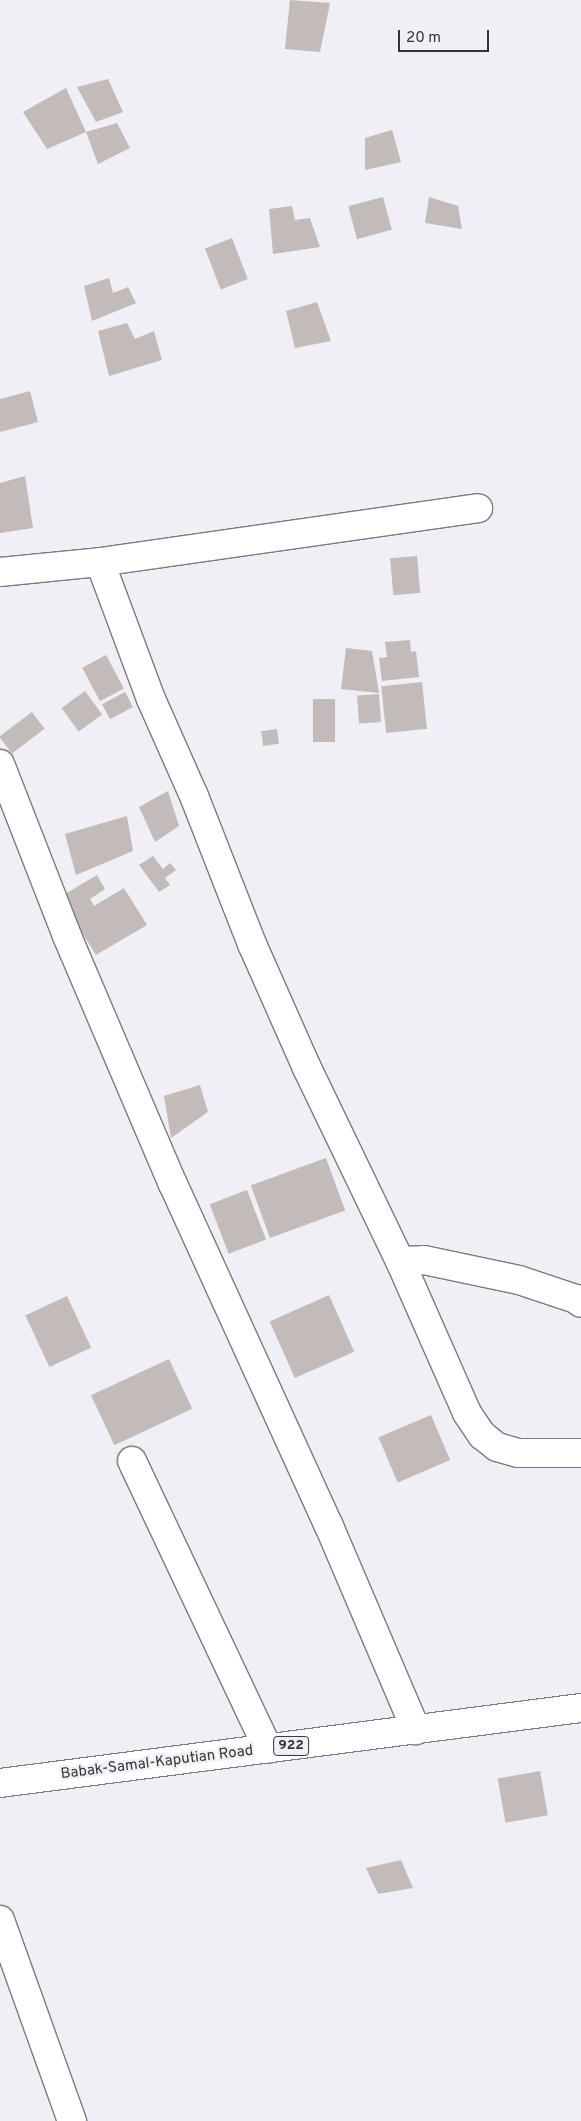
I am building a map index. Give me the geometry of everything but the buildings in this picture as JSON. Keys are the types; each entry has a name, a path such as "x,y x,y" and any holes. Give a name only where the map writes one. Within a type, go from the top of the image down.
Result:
{"street":[{"path":"0,572 100,562 478,508"},
{"path":"100,562 151,699 194,796 252,944 307,1068 400,1261 467,1413 482,1435 498,1447 518,1454 581,1453"},
{"path":"0,764 67,936 172,1184 329,1526 416,1730"},
{"path":"400,1261 424,1260 519,1280 576,1299 581,1303"},
{"path":"132,1461 268,1749"},
{"name":"Babak-Samal-Kaputian Road","path":"0,1783 581,1708"},
{"path":"0,1920 72,2121"}]}
